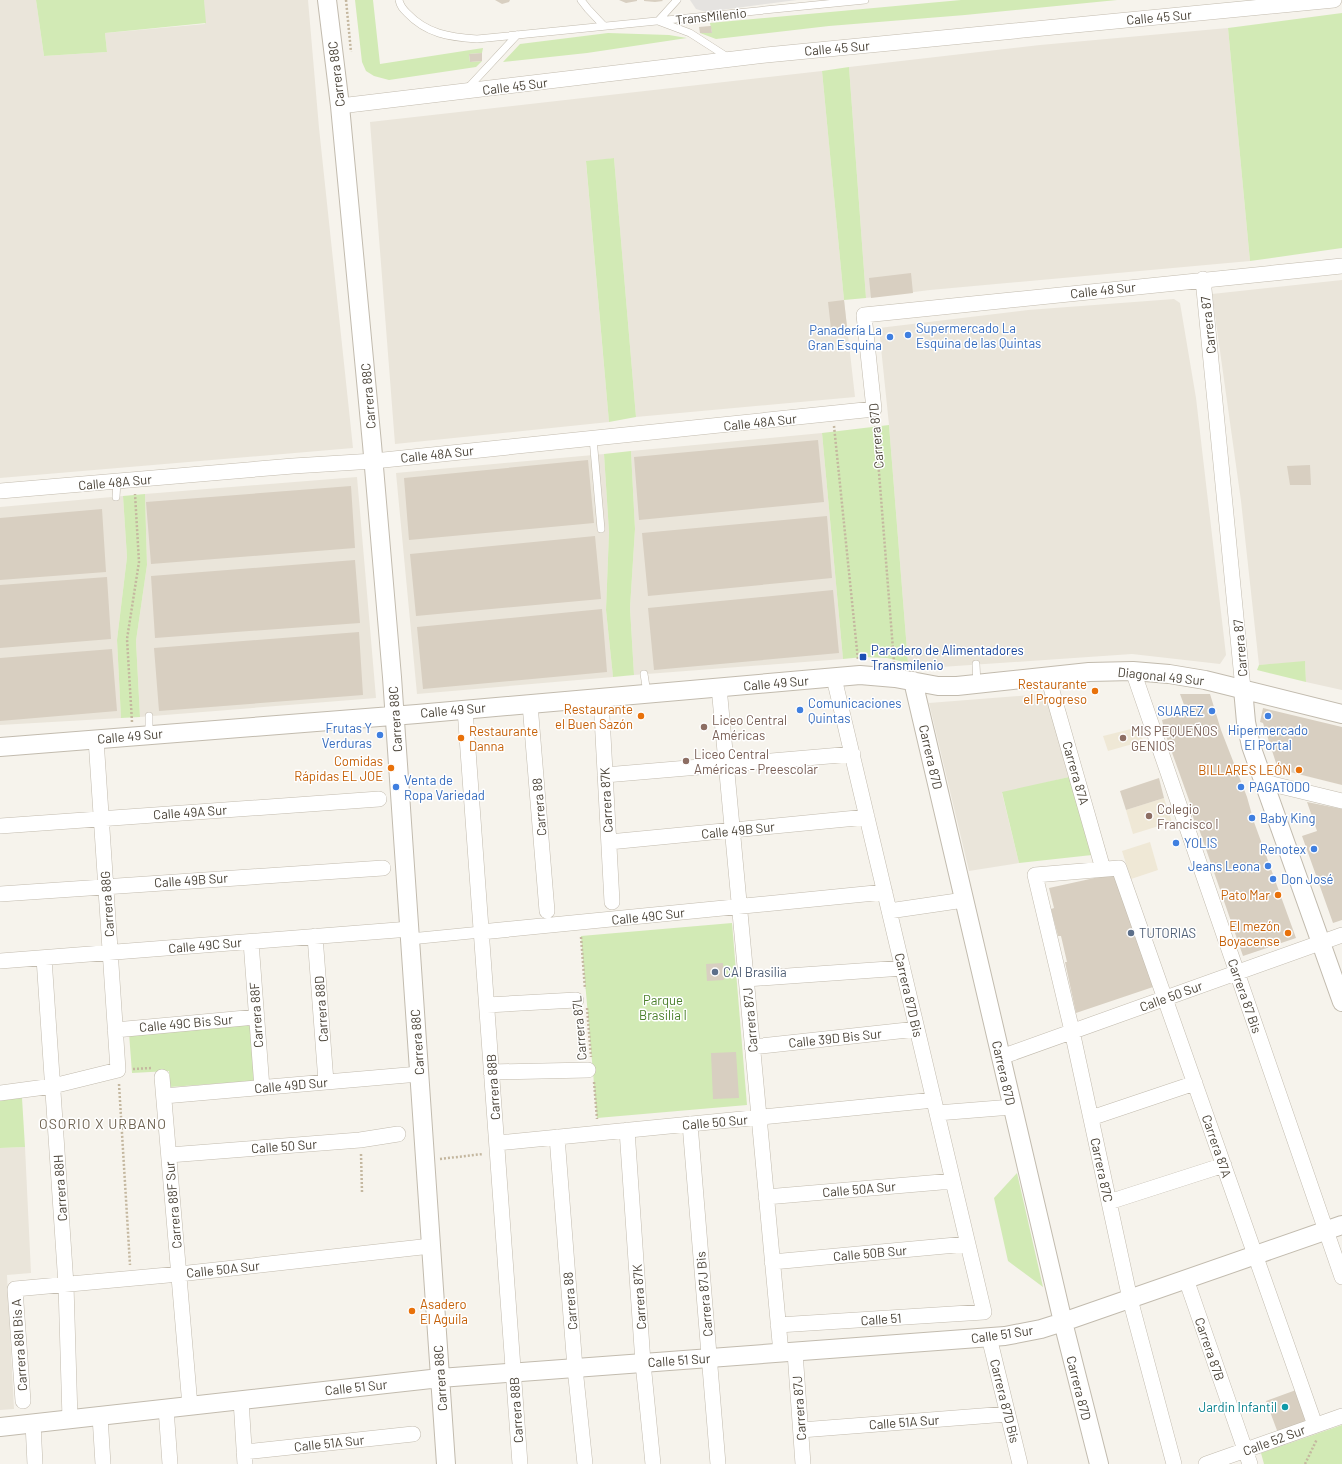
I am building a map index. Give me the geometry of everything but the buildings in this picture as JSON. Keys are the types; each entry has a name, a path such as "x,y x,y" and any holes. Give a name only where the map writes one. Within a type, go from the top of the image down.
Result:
{"street":[{"name":"Carrera 88C","path":"327,0 340,106 374,461 395,715 446,1464"},
{"name":"Calle 45 Sur","path":"340,106 731,59 1334,0"},
{"name":"Calle 48 Sur","path":"864,315 1203,279 1342,266"},
{"name":"Carrera 87","path":"1203,279 1249,736 1342,1002"},
{"name":"Carrera 87D","path":"864,315 874,410"},
{"name":"Calle 48A Sur","path":"0,491 374,461 874,410"},
{"name":"Diagonal 49 Sur","path":"834,678 860,675 895,678 938,686 977,685 1089,672 1133,671 1176,675 1205,680 1342,714"},
{"name":"Carrera 87 Bis","path":"1133,671 1237,972 1334,1228 1342,1277"},
{"name":"Carrera 87A","path":"1048,677 1103,869 1119,868 1166,998 1255,1255 1321,1423"},
{"name":"Calle 49 Sur","path":"0,747 834,678"},
{"name":"Carrera 87D Bis","path":"834,678 984,1312"},
{"name":"Carrera 87D","path":"913,681 1012,1107 1098,1464"},
{"name":"Carrera 87J","path":"719,687 778,1325 788,1352 801,1430 803,1464"},
{"name":"Carrera 87K","path":"601,698 612,902"},
{"name":"Carrera 88","path":"530,704 547,911"},
{"name":"Carrera 88B","path":"465,709 520,1464"},
{"name":"Carrera 88G","path":"96,739 118,1070"},
{"path":"605,775 852,754"},
{"path":"1264,782 1342,802"},
{"name":"Calle 49A Sur","path":"0,826 379,799"},
{"name":"Calle 49B Sur","path":"609,842 867,817"},
{"name":"Calle 49B Sur","path":"0,894 383,868"},
{"name":"Carrera 87C","path":"1103,869 1035,875 1072,1031 1130,1298 1174,1464"},
{"name":"Calle 49C Sur","path":"0,961 315,936 482,932 885,892"},
{"path":"889,911 964,900"},
{"name":"Calle 50 Sur","path":"1001,1057 1342,935"},
{"name":"Carrera 88D","path":"315,936 326,1082"},
{"name":"Carrera 88F","path":"251,942 262,1088"},
{"name":"Carrera 88H","path":"44,958 66,1285 70,1419"},
{"path":"746,979 903,968"},
{"path":"487,1005 583,999"},
{"name":"Calle 49C Bis Sur","path":"115,1030 256,1017"},
{"name":"Calle 39D Bis Sur","path":"752,1046 917,1029"},
{"path":"0,1093 53,1086 118,1070"},
{"path":"491,1072 591,1070"},
{"name":"Calle 49D Sur","path":"164,1096 419,1074"},
{"name":"Carrera 88F Sur","path":"162,1077 190,1406"},
{"path":"1091,1118 1195,1083"},
{"name":"Calle 50 Sur","path":"497,1148 557,1137 759,1117 935,1107 1012,1107"},
{"name":"Carrera 87J Bis","path":"690,1124 718,1464"},
{"name":"Carrera 87K","path":"627,1130 643,1363 653,1464"},
{"name":"Calle 50 Sur","path":"169,1155 360,1140 398,1134"},
{"name":"Carrera 88","path":"557,1137 575,1368 585,1464"},
{"path":"1109,1202 1224,1165"},
{"name":"Calle 50A Sur","path":"766,1197 953,1181"},
{"name":"Calle 51 Sur","path":"0,1427 440,1378 989,1337 1023,1333 1063,1322 1334,1228"},
{"name":"Calle 50B Sur","path":"772,1262 967,1244"},
{"name":"Calle 50A Sur","path":"15,1289 179,1274 431,1246"},
{"name":"Carrera 87B","path":"1186,1279 1248,1457"},
{"name":"Carrera 88I Bis A","path":"15,1289 23,1401"},
{"name":"Calle 51","path":"778,1325 984,1312"},
{"name":"Carrera 87D Bis","path":"989,1337 1020,1464"},
{"path":"241,1400 245,1458"},
{"path":"166,1408 170,1464"},
{"name":"Calle 51A Sur","path":"801,1430 1008,1414"},
{"path":"100,1416 103,1464"},
{"name":"Calle 52 Sur","path":"1206,1464 1248,1457 1321,1423 1342,1416"},
{"path":"33,1423 36,1464"},
{"name":"Calle 51A Sur","path":"245,1458 413,1434"}],"lane":[{"name":"TransMilenio","path":"399,0 400,5 423,27 456,37 477,39 865,0"},
{"path":"581,0 604,26"},
{"name":"TransMilenio","path":"658,21 677,0"},
{"path":"788,8 793,0"},
{"path":"658,21 690,33 731,59"},
{"path":"464,92 517,35"},
{"path":"594,438 601,529"},
{"path":"116,497 117,481"},
{"path":"976,664 977,685"},
{"path":"644,674 647,694"},
{"path":"141,735 149,716"}],"path":[{"path":"346,0 352,60"},
{"name":"Carrera 87D","path":"874,410 895,678"},
{"path":"833,414 860,675"},
{"path":"134,480 139,562 127,639 141,735"},
{"name":"Carrera 87L","path":"580,922 583,999 598,1133"},
{"path":"130,1278 118,1070 161,1068 162,1077"},
{"path":"360,1140 362,1192"},
{"path":"435,1159 497,1148"},
{"path":"1305,1464 1321,1423"}],"shaded area":[{"path":"0,0 36,0 44,56 107,52 105,33 205,24 204,0 308,0 319,128 353,448 0,478"},
{"path":"690,0 797,0 706,12 696,9"},
{"path":"1228,28 1250,261 930,290 866,298 849,67 1040,45"},
{"path":"822,71 855,397 636,417 614,158 586,162 609,422 395,444 370,122"},
{"path":"1342,280 1342,690 1306,682 1305,662 1259,665 1241,501 1212,294"},
{"path":"1174,299 1180,303 1196,398 1226,655 1220,664 1132,654 941,667 926,667 908,663 889,425 879,328 1028,310"},
{"path":"822,433 843,659 634,675 630,608 635,529 631,451"},
{"path":"604,454 609,532 606,610 613,677 417,694 396,473"},
{"path":"357,477 376,698 140,717 136,641 147,565 145,494"},
{"path":"123,496 127,557 117,640 121,718 0,725 0,507"},
{"path":"1044,694 1049,696 1069,777 1002,793 1019,863 969,871 929,703"},
{"name":"MIS PEQUEÑOS GENIOS","path":"1139,727 1143,741 1108,751 1103,736"},
{"name":"Colegio Francisco I","path":"1164,798 1172,822 1133,834 1126,810"},
{"name":"Colegio Francisco I","path":"1150,842 1158,870 1131,879 1122,851"},
{"path":"25,1147 31,1273 7,1275 14,1409 0,1410 0,1148"}],"green space":[{"path":"36,0 204,0 206,23 105,33 107,52 44,56"},
{"path":"355,0 373,0 380,64 483,48 482,53 469,54 470,62 482,61 476,67 389,80 374,76 366,71 362,62"},
{"path":"961,0 1117,0 965,15 829,26 716,39 700,33 712,33 710,23"},
{"path":"1342,13 1342,248 1250,261 1228,28"},
{"path":"608,33 669,35 687,38 587,53 503,62 520,44"},
{"path":"849,67 866,298 844,300 822,71"},
{"path":"614,158 636,417 609,422 586,161"},
{"path":"889,425 908,663 887,658 863,657 843,659 822,433"},
{"path":"631,451 635,529 630,608 634,675 613,677 606,610 609,532 604,454"},
{"path":"145,494 147,565 136,641 140,717 121,718 117,640 127,557 123,496"},
{"path":"1305,661 1306,682 1257,670 1259,665"},
{"path":"1069,777 1092,855 1019,863 1002,792"},
{"name":"Parque Brasilia I","path":"732,923 747,1105 597,1118 581,936"},
{"path":"250,1024 254,1081 170,1087 169,1071 132,1073 129,1033"},
{"path":"22,1098 25,1147 0,1148 0,1100"},
{"path":"1017,1173 1043,1287 1008,1261 994,1198"},
{"path":"1342,1425 1342,1464 1264,1464 1261,1453"}],"place":[{"name":"Supermercado La Esquina de las Quintas","path":"908,335"},
{"name":"Panadería La Gran Esquina","path":"890,337"},
{"name":"Paradero de Alimentadores Transmilenio","path":"863,657"},
{"name":"Restaurante el Progreso","path":"1095,691"},
{"name":"Comunicaciones Quintas","path":"800,710"},
{"name":"SUAREZ","path":"1212,711"},
{"name":"Restaurante el Buen Sazón","path":"641,716"},
{"name":"Hipermercado El Portal","path":"1268,716"},
{"name":"Liceo Central Américas","path":"704,727"},
{"name":"Frutas Y Verduras","path":"380,735"},
{"name":"Restaurante Danna","path":"461,738"},
{"name":"MIS PEQUEÑOS GENIOS","path":"1123,738"},
{"name":"Liceo Central Américas - Preescolar","path":"686,761"},
{"name":"Comidas Rápidas EL JOE","path":"391,768"},
{"name":"BILLARES LEÓN","path":"1299,770"},
{"name":"Venta de Ropa Variedad","path":"396,787"},
{"name":"PAGATODO","path":"1241,787"},
{"name":"Colegio Francisco I","path":"1149,816"},
{"name":"Baby King","path":"1252,818"},
{"name":"YOLIS","path":"1176,843"},
{"name":"Renotex","path":"1314,849"},
{"name":"Jeans Leona","path":"1268,866"},
{"name":"Don José","path":"1273,879"},
{"name":"Pato Mar","path":"1278,895"},
{"name":"TUTORIAS","path":"1131,933"},
{"name":"El mezón Boyacense","path":"1288,933"},
{"name":"CAI Brasilia","path":"715,972"},
{"name":"Asadero El Aguila","path":"412,1311"},
{"name":"Jardin Infantil","path":"1285,1407"}],"district":[{"name":"OSORIO X URBANO","path":"103,1123"}]}
